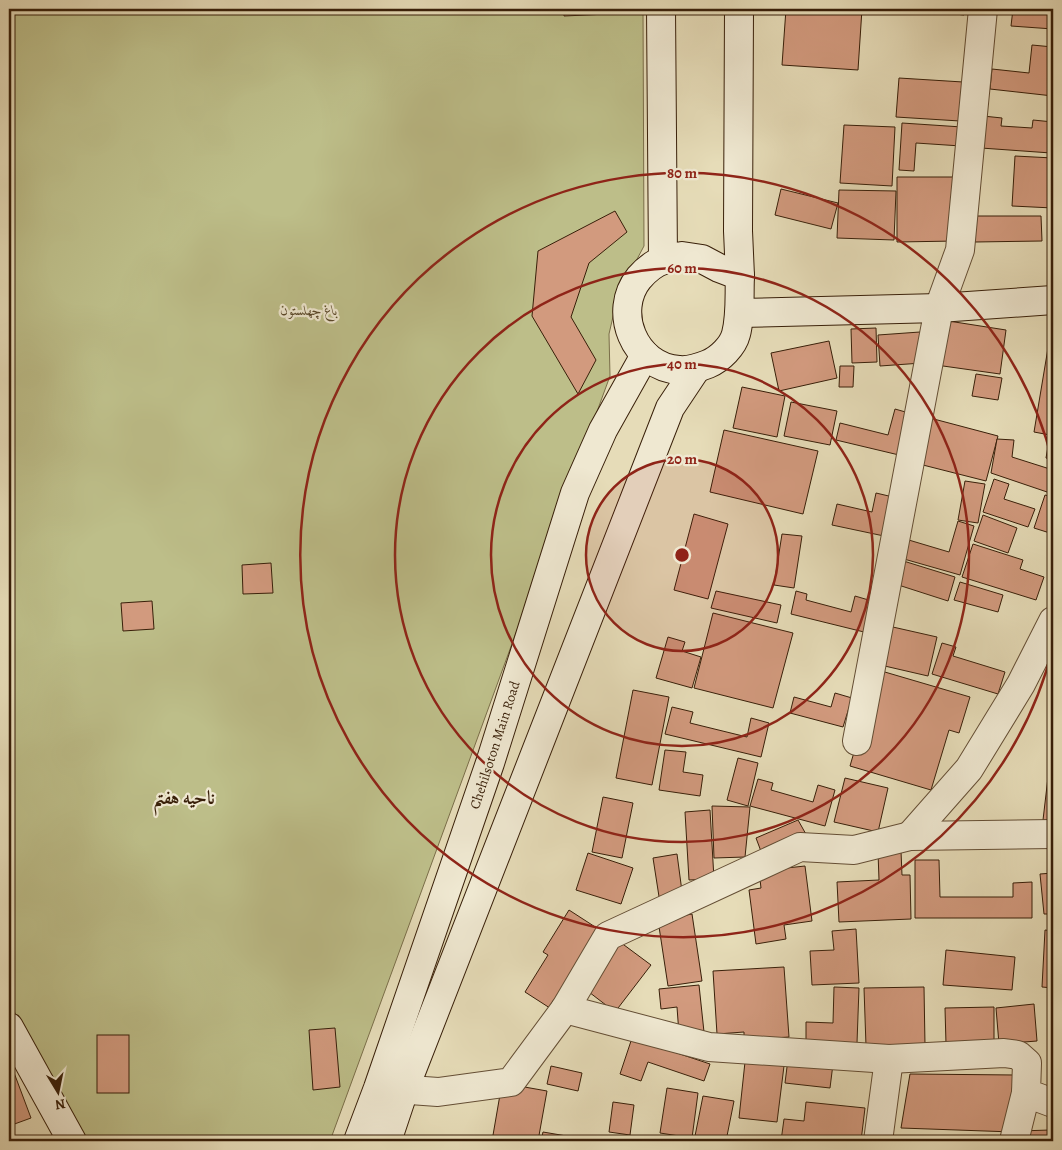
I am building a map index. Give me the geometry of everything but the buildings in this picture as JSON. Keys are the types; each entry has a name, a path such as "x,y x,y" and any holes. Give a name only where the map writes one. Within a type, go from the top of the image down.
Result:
{"main road":[{"path":"661,9 663,260"},
{"path":"739,9 738,230 740,276 740,313 736,335 726,351 712,362 696,369 677,370 660,365 645,355 634,342 627,323 627,304 634,285 646,270 663,260 682,256 702,259 740,276"},
{"path":"857,741 939,308 960,250 983,9"},
{"path":"740,313 939,308 1053,300"},
{"name":"Chehilsoton Main Road","path":"386,1141 391,1089 575,492 603,430 645,355"},
{"name":"Chehilsoton Main Road","path":"358,1141 391,1089 670,408 696,369"},
{"path":"910,836 969,769 1021,684 1053,622"},
{"path":"391,1089 438,1092 511,1082 565,1009 608,936 800,848 854,850 910,836 1053,834"},
{"path":"565,1009 709,1047 889,1059 1004,1053 1018,1055 1027,1063 1026,1093 1014,1141"},
{"path":"9,1027 72,1141"},
{"path":"878,1141 889,1059"},
{"path":"1026,1093 1053,1102"}],"green space":[{"name":"باغ چهلستون","path":"9,9 643,9 644,246 618,295 609,334 610,376 330,1141 84,1141 14,1011 9,995"}],"district":[{"name":"ناحیه هفتم","path":"184,798"}]}
